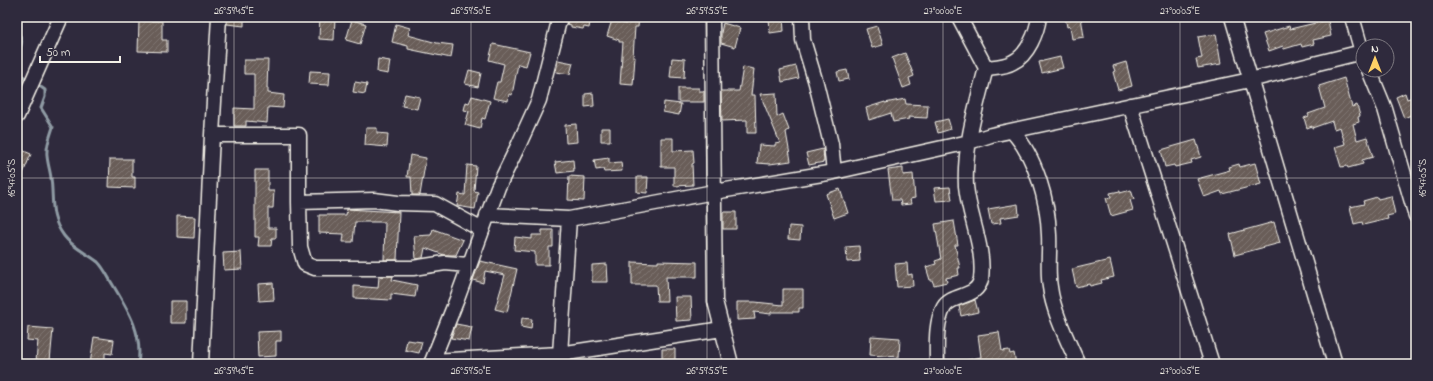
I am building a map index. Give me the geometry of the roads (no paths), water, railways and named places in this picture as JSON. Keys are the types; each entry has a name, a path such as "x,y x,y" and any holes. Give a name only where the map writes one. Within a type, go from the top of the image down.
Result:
{"street":[{"path":"17,116 61,17"},
{"path":"201,364 212,135 220,17"},
{"path":"560,17 539,100 498,187 457,298 431,362 560,354 722,329"},
{"path":"712,17 715,301 731,364"},
{"path":"802,17 803,40 832,144 834,172"},
{"path":"937,364 940,316 945,306 952,300 971,293 980,283 981,278 980,255 971,218 966,186 966,166 969,142 986,68 959,17"},
{"path":"986,68 1007,65 1019,58 1026,50 1034,36 1039,17"},
{"path":"1232,17 1335,364"},
{"path":"1352,17 1358,38"},
{"path":"487,215 569,219 714,192 834,172 969,142 991,135 1250,80 1355,55"},
{"path":"1372,78 1385,109 1416,216"},
{"path":"1130,105 1212,364"},
{"path":"1012,131 1019,139 1036,170 1045,203 1049,233 1050,287 1065,334 1078,364"},
{"path":"212,135 299,135 300,247 305,264 315,268 414,268 445,263 468,266"},
{"path":"300,202 374,200 398,203 435,204 482,230"},
{"path":"560,354 569,219"}],"waterway":[{"path":"17,32 22,40 17,55"},
{"path":"17,70 18,73 29,80"},
{"path":"38,85 45,90 45,97 41,108 53,127 47,154 56,222 59,229 68,240 100,264 124,304 136,332 139,353 138,364"}]}
